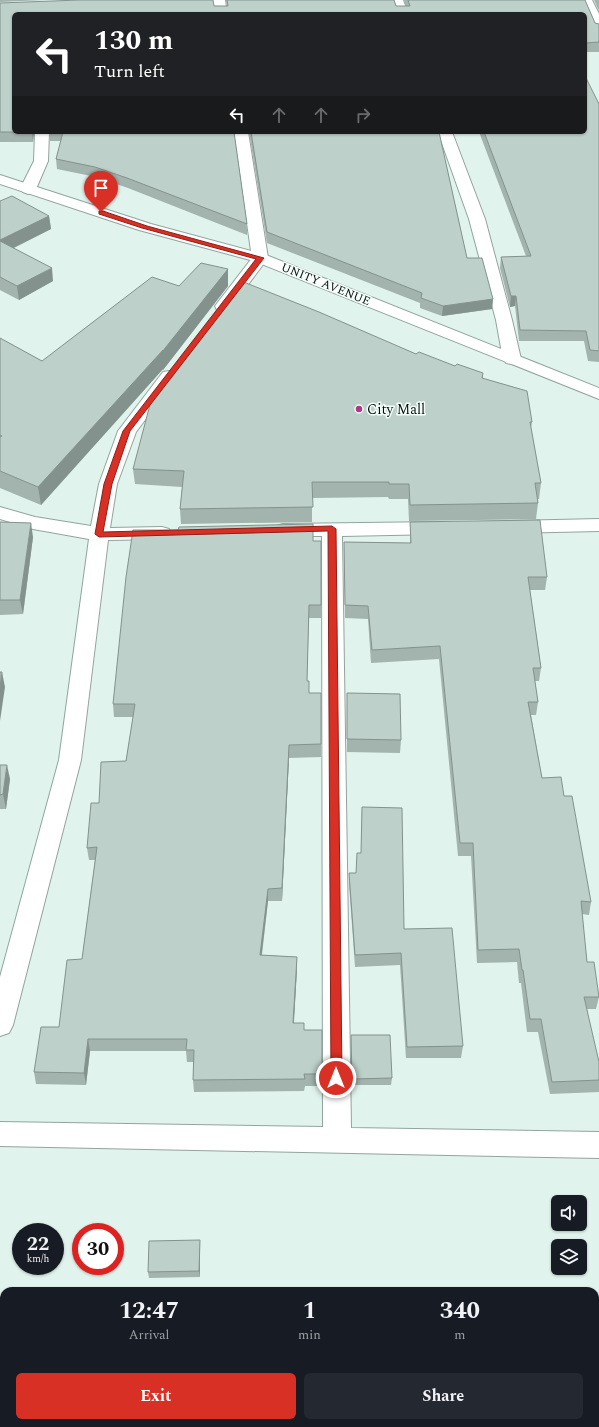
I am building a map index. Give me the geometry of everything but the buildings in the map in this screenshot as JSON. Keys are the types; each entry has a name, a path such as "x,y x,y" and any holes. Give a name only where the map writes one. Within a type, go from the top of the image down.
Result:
{"street":[{"path":"219,0 222,12"},
{"path":"397,0 401,12"},
{"path":"586,0 599,28"},
{"path":"7,199 28,188 41,161 42,134"},
{"path":"210,324 260,258 241,134"},
{"path":"446,134 477,218 504,320 512,359"},
{"name":"UNITY AVENUE","path":"0,179 145,227 260,258 512,359 599,396"},
{"path":"0,1025 70,760 99,534 108,484 127,431 182,360"},
{"path":"0,513 33,523 99,534 176,532"},
{"path":"495,527 599,525"},
{"path":"262,530 456,527"},
{"path":"332,529 337,1140"},
{"path":"0,1134 599,1145"}],"place":[{"name":"City Mall","path":"359,409"}],"route":[{"path":"101,212 145,227 260,258 127,431 108,484 99,534 332,529 336,1078"}]}
